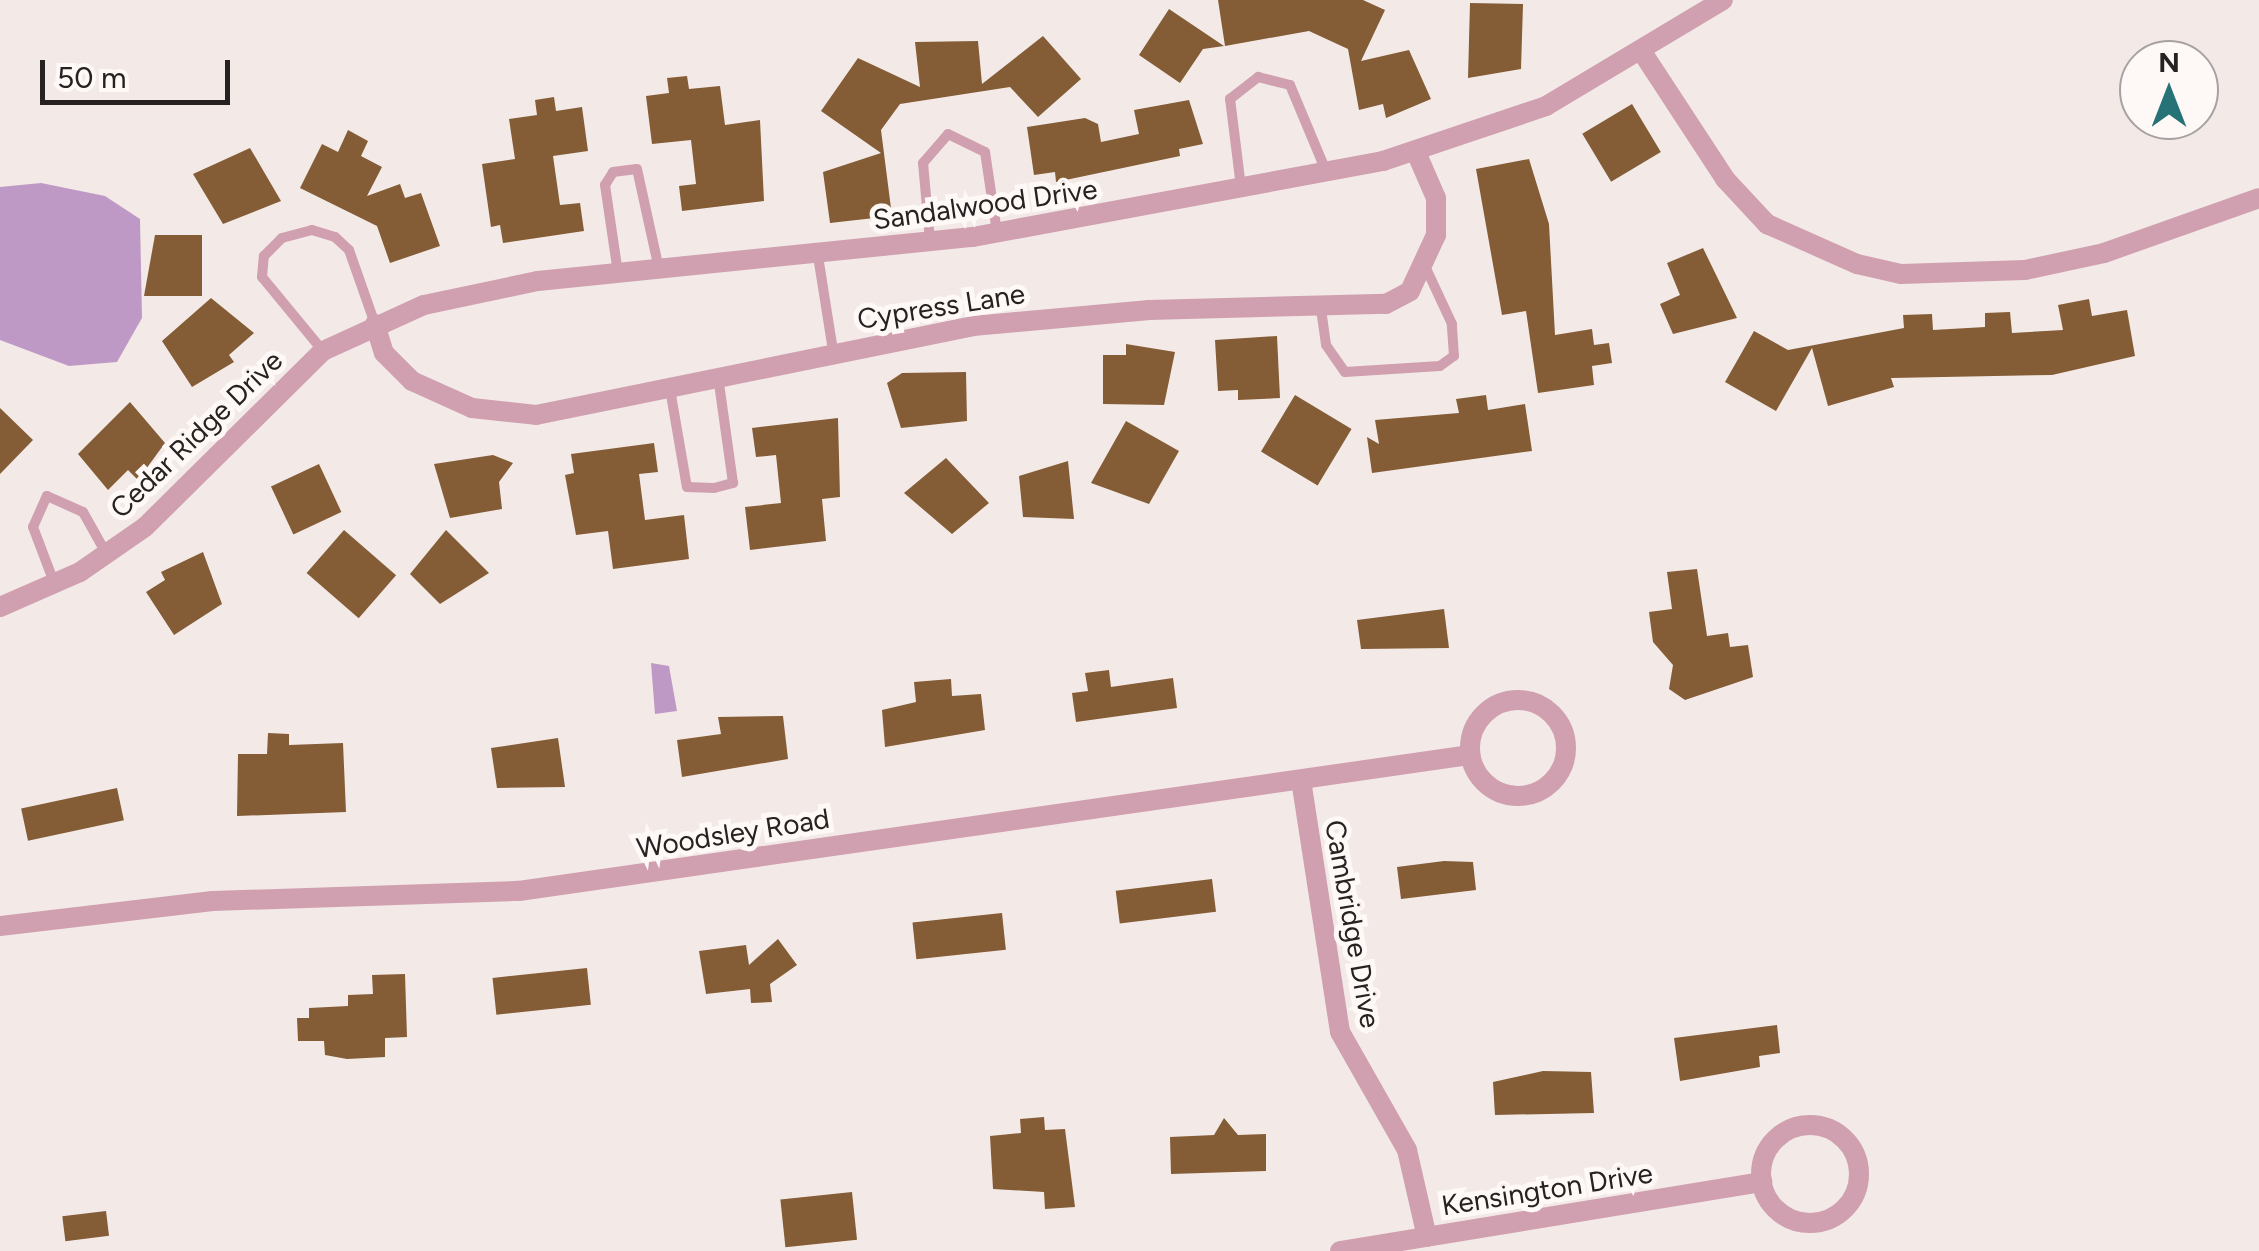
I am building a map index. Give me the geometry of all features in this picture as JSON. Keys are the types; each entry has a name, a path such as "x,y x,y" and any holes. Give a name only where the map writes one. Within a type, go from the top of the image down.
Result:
{"street":[{"name":"Sandalwood Drive","path":"323,351 375,324 476,290 930,242 1241,188 1416,152 1546,106 1644,55 1723,0"},
{"path":"1644,55 1725,179 1766,224 1858,264 1952,276 2026,270 2104,254 2259,198"},
{"path":"1416,152 1438,210 1425,266"},
{"name":"Cypress Lane","path":"375,324 397,369 472,408 567,414 833,351 1086,314 1386,304 1410,291 1425,266"},
{"name":"Cedar Ridge Drive","path":"0,608 55,585 107,556 323,351"},
{"path":"1514,700 1550,712 1566,736 1556,778 1525,796 1487,786 1470,755 1482,715 1514,700"},
{"name":"Woodsley Road","path":"0,926 212,901 519,891 1470,755"},
{"name":"Cambridge Drive","path":"1301,780 1340,1032 1407,1150 1427,1237"},
{"path":"1802,1125 1839,1134 1859,1166 1850,1202 1818,1222 1782,1214 1762,1182 1770,1145 1802,1125"},
{"name":"Kensington Drive","path":"1340,1251 1762,1182"}],"lane":[{"path":"1241,188 1230,100 1258,77 1290,85 1326,171"},
{"path":"930,242 923,163 948,134 985,152 998,232"},
{"path":"618,274 604,186 613,172 637,169 659,270"},
{"path":"323,351 262,277 264,256 282,238 312,230 335,237 349,250 375,324"},
{"path":"818,256 833,351"},
{"path":"1321,309 1326,345 1345,372 1440,366 1454,356 1452,324 1425,266"},
{"path":"670,388 687,487 714,488 732,483 718,376"},
{"path":"55,585 33,528 48,496 83,512 107,556"}],"shaded area":[{"path":"41,183 105,196 140,219 142,318 117,362 69,366 0,340 0,187"},
{"path":"651,663 669,666 677,711 655,714"}],"building":[{"path":"1218,0 1363,0 1385,10 1361,61 1409,50 1431,99 1386,118 1383,104 1359,110 1348,49 1309,31 1225,46"},
{"path":"1470,3 1523,4 1521,69 1468,78"},
{"path":"1169,9 1224,46 1203,49 1180,83 1139,55"},
{"path":"1043,36 1081,79 1038,117 1010,87 900,104 881,130 892,216 830,223 823,172 881,153 821,111 858,58 920,87 915,42 978,41 982,84"},
{"path":"687,76 689,89 720,86 725,125 760,120 764,201 682,211 679,186 696,184 691,140 652,144 646,96 669,93 667,78"},
{"path":"554,97 556,111 582,107 588,151 553,156 560,205 580,203 584,231 503,243 500,225 491,227 482,164 515,159 509,119 537,115 535,100"},
{"path":"1189,100 1203,144 1179,149 1180,156 1056,182 1055,172 1034,175 1027,127 1085,118 1098,124 1101,142 1139,134 1134,110"},
{"path":"1632,104 1661,152 1611,182 1582,134"},
{"path":"348,130 368,141 361,156 382,167 367,196 400,184 405,198 421,193 440,246 390,263 377,226 300,188 322,144 338,152"},
{"path":"250,148 281,201 223,224 193,174"},
{"path":"1529,159 1549,224 1555,335 1592,329 1594,345 1609,343 1612,363 1592,366 1594,385 1538,393 1526,311 1502,315 1476,169"},
{"path":"155,235 202,235 202,296 144,296"},
{"path":"1703,248 1737,318 1673,334 1660,304 1680,295 1667,263"},
{"path":"211,298 254,333 229,355 234,362 192,387 162,341"},
{"path":"2089,299 2092,316 2127,310 2135,356 2052,375 1891,378 1894,387 1828,406 1812,348 1776,411 1725,382 1754,331 1788,350 1904,328 1903,315 1932,314 1933,330 1985,327 1985,313 2010,312 2012,333 2063,330 2058,305"},
{"path":"1277,336 1280,398 1238,400 1238,390 1218,391 1215,340"},
{"path":"1126,344 1175,352 1164,405 1103,404 1103,355 1126,355"},
{"path":"966,372 967,421 901,428 887,383 902,373"},
{"path":"1295,395 1352,429 1318,486 1261,452"},
{"path":"1486,395 1488,410 1525,404 1532,451 1372,473 1367,437 1379,444 1375,420 1459,413 1456,399"},
{"path":"130,402 165,443 138,480 128,470 108,490 78,454"},
{"path":"0,408 33,440 0,474"},
{"path":"838,418 840,497 822,499 826,541 750,550 745,507 781,503 776,455 756,457 752,428"},
{"path":"1126,421 1179,451 1149,504 1091,483"},
{"path":"654,443 658,472 639,474 645,520 684,515 689,559 613,569 608,531 576,535 565,475 574,473 571,454"},
{"path":"493,455 513,463 499,482 502,509 450,518 434,464"},
{"path":"946,458 989,503 952,534 904,493"},
{"path":"1068,461 1074,519 1023,517 1019,476"},
{"path":"319,464 341,512 293,534 271,486"},
{"path":"344,530 396,575 359,618 307,573"},
{"path":"446,530 489,573 440,604 410,574"},
{"path":"203,552 222,604 174,635 146,592 165,580 161,572"},
{"path":"1697,569 1707,636 1728,633 1730,647 1748,645 1753,677 1685,700 1669,689 1673,665 1653,642 1649,612 1672,609 1667,572"},
{"path":"1444,609 1449,648 1361,649 1357,620"},
{"path":"1109,670 1111,687 1173,678 1177,708 1076,722 1072,693 1088,691 1085,673"},
{"path":"951,679 952,696 981,694 985,730 885,747 882,710 916,702 914,682"},
{"path":"783,716 788,759 682,777 677,740 721,734 718,717"},
{"path":"268,733 289,734 289,745 343,743 346,812 237,816 238,754 267,754"},
{"path":"558,738 565,787 497,788 491,748"},
{"path":"117,788 124,820 28,841 21,808"},
{"path":"1473,862 1476,890 1401,899 1397,867"},
{"path":"1212,879 1216,912 1120,924 1116,891"},
{"path":"1002,913 1006,950 916,959 912,922"},
{"path":"778,939 797,965 770,984 772,1002 751,1003 750,989 706,994 699,951 746,945 749,965"},
{"path":"587,968 591,1005 496,1015 493,978"},
{"path":"405,974 407,1037 385,1038 385,1057 347,1059 325,1055 324,1041 298,1041 297,1018 309,1018 309,1008 348,1006 348,995 373,994 372,975"},
{"path":"1777,1025 1780,1053 1759,1056 1760,1067 1680,1081 1674,1038"},
{"path":"1543,1071 1591,1072 1594,1113 1495,1115 1493,1082"},
{"path":"1044,1117 1045,1130 1065,1129 1075,1207 1045,1209 1044,1192 993,1189 990,1136 1021,1133 1020,1119"},
{"path":"1224,1118 1238,1135 1266,1134 1266,1171 1171,1174 1170,1137 1214,1135"},
{"path":"852,1192 857,1240 785,1247 780,1200"},
{"path":"106,1211 109,1236 65,1241 62,1216"}]}
